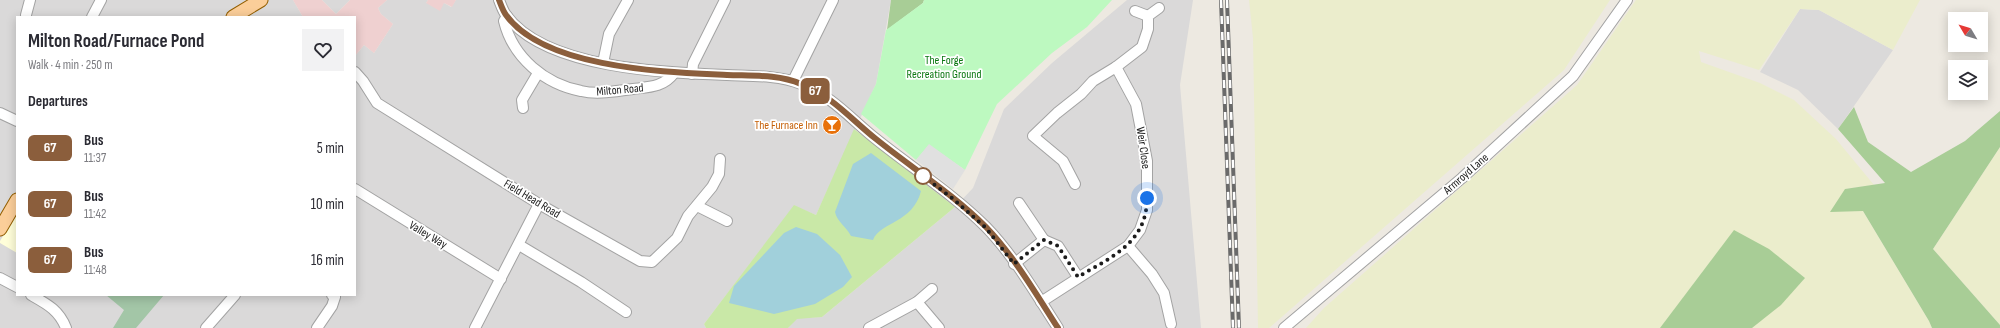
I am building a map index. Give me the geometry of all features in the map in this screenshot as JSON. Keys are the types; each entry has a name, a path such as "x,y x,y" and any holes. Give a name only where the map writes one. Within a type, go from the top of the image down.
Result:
{"main road":[{"path":"235,16 261,0"},
{"path":"2,221 16,201"}],"street":[{"path":"26,15 30,0"},
{"path":"93,16 101,0"},
{"name":"Milton Road","path":"499,0 506,16 525,32 544,44 578,58 636,69 674,73 768,77 793,81 827,97 881,144 952,198 986,228 1014,264 1058,328"},
{"path":"603,63 609,34 628,0"},
{"path":"692,74 693,64 725,0"},
{"path":"793,81 833,0"},
{"name":"Armroyd Lane","path":"1284,328 1462,178 1573,76 1627,0"},
{"path":"1148,16 1159,8"},
{"path":"1135,11 1148,16"},
{"name":"Milton Road","path":"506,16 504,22 513,45 538,74 559,85 582,92 609,92 660,85 674,73"},
{"path":"1075,184 1063,161 1033,136 1057,113 1081,94 1093,81 1116,67 1142,47 1148,29 1148,16"},
{"name":"Weir Close","path":"1041,302 1128,246 1140,230 1147,210 1147,161 1136,104 1116,67"},
{"path":"523,108 522,100 538,74"},
{"name":"Field Head Road","path":"362,76 377,103 539,204 640,261 652,262 677,238 688,216 712,187 719,174 720,159"},
{"path":"0,113 16,121"},
{"name":"Valley Way","path":"356,190 501,278"},
{"path":"1019,203 1044,240 1058,246 1078,277"},
{"path":"475,328 539,204"},
{"path":"697,206 727,221"},
{"path":"1014,264 1044,240"},
{"path":"519,245 581,282 626,312"},
{"path":"1128,246 1152,274 1164,293 1171,324"},
{"path":"0,278 16,286"},
{"path":"869,328 917,302 932,289"},
{"path":"33,296 52,307 62,318 66,328"},
{"path":"206,328 235,296"},
{"path":"317,328 332,306 335,297 334,296"},
{"path":"917,302 939,328"}],"shaded area":[{"path":"0,0 293,0 302,16 16,16 16,296 356,296 356,55 364,45 374,53 393,24 381,14 378,8 387,0 428,0 426,3 444,3 451,7 456,0 891,0 876,84 816,215 794,206 704,324 706,328 0,328"},
{"path":"293,0 322,0 336,14 350,0 387,0 378,8 381,14 393,24 374,53 364,45 356,55 356,16 302,16"},
{"path":"322,0 350,0 336,14"},
{"path":"428,0 456,0 452,7 444,3 440,11 426,3"},
{"path":"1127,0 1193,0 1180,85 1201,328 788,328 797,318 822,317 955,207 973,188 1004,109 1052,63"},
{"path":"1249,0 1610,0 1564,70 1269,328 1258,328 1253,38"},
{"path":"1636,0 1920,0 1893,50 1819,10 1800,9 1759,70 1699,51 1701,62 1760,83 1794,100 1836,139 1874,185 1845,189 1863,211 1932,328 1306,328 1324,308 1577,85"},
{"path":"1800,9 1819,10 1893,50 1838,129 1798,90 1760,72"},
{"path":"929,144 965,170 953,189 916,160"},
{"path":"2000,147 2000,325 1933,249"},
{"path":"16,215 16,252 0,243"},
{"path":"107,296 163,296 136,328 113,328 124,310"}],"green space":[{"path":"891,0 924,0 923,3 887,30"},
{"name":"The Forge Recreation Ground","path":"924,0 1112,0 1087,27 1052,53 997,104 965,170 929,145 916,160 861,114 876,84 886,30 923,3"},
{"path":"1854,107 1868,142 1911,172 1965,141 2000,111 2000,147 1933,249 2000,325 2000,328 1932,328 1863,211 1830,212 1845,189 1885,183 1838,129"},
{"path":"854,129 955,207 822,317 797,319 788,328 706,328 704,324 794,205 816,215"},
{"path":"1734,230 1769,249 1805,278 1781,305 1752,328 1660,328"}],"water":[{"path":"871,153 921,191 917,202 911,210 882,229 873,240 851,236 838,219 835,212 853,164"},
{"path":"796,227 817,234 840,255 852,277 843,287 815,304 774,314 729,303 734,286 784,233"}],"railway":[{"path":"1221,0 1233,328"},
{"path":"1227,0 1239,328"}],"bus line":[{"name":"67","path":"499,0 506,16 525,32 544,44 578,58 636,69 674,73 777,78 802,84 827,97 887,148 952,198 986,228 1014,264 1058,328"}],"place":[{"name":"The Furnace Inn","path":"832,125"}],"route":[{"path":"923,176 952,198 986,228 1014,264 1044,240 1058,246 1078,277 1128,246 1140,230 1147,210 1147,198"}]}
